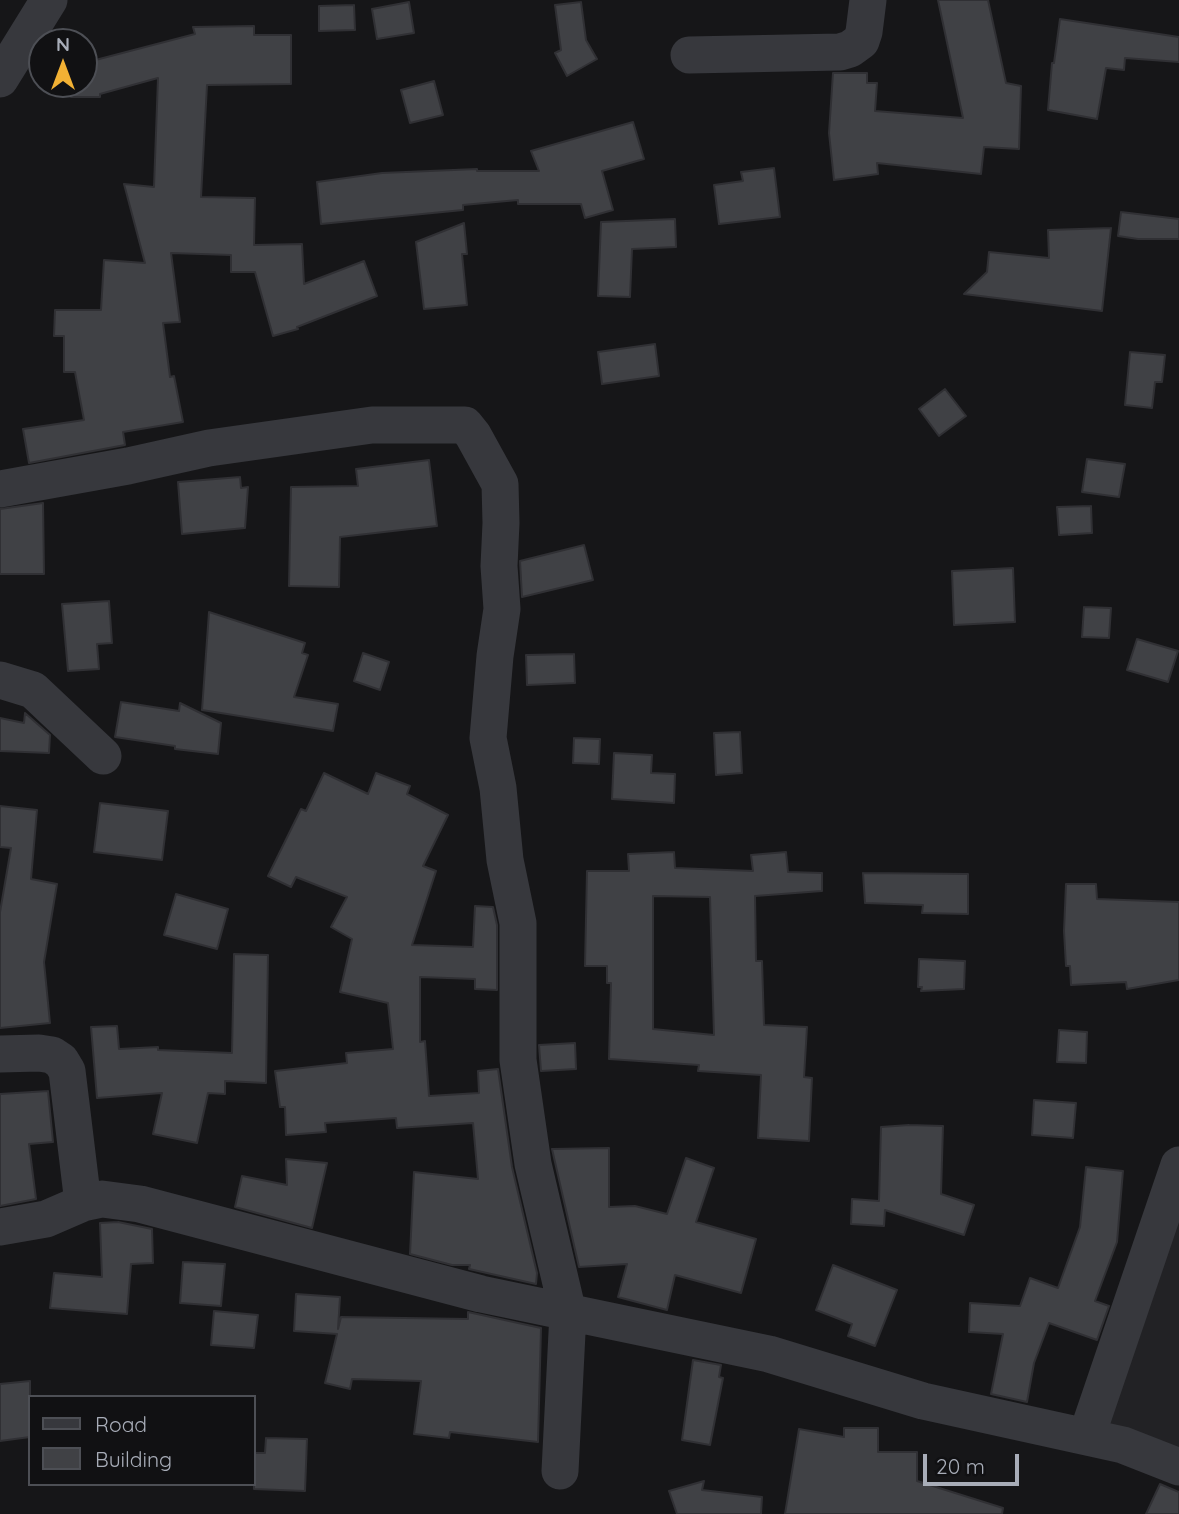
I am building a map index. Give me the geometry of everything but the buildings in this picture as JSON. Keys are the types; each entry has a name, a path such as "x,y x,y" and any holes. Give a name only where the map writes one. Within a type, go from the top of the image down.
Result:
{"street":[{"path":"0,79 49,0"},
{"path":"688,55 850,49 861,41 868,0"},
{"path":"0,489 128,467 209,448 372,425 465,425 500,484 499,566 502,609 488,738 498,788 505,860 517,923 517,1060 533,1164 568,1313 560,1471"},
{"path":"0,680 33,690 103,756"},
{"path":"0,1054 39,1053 52,1055 61,1061 69,1082 83,1203"},
{"path":"1087,1435 1179,1164"},
{"path":"0,1227 46,1219 83,1203 102,1199 140,1204 481,1294 721,1343 794,1361 923,1401 1022,1424 1087,1435 1123,1445 1179,1467"}],"shaded area":[{"path":"1179,1212 1179,1461 1079,1422"}]}
